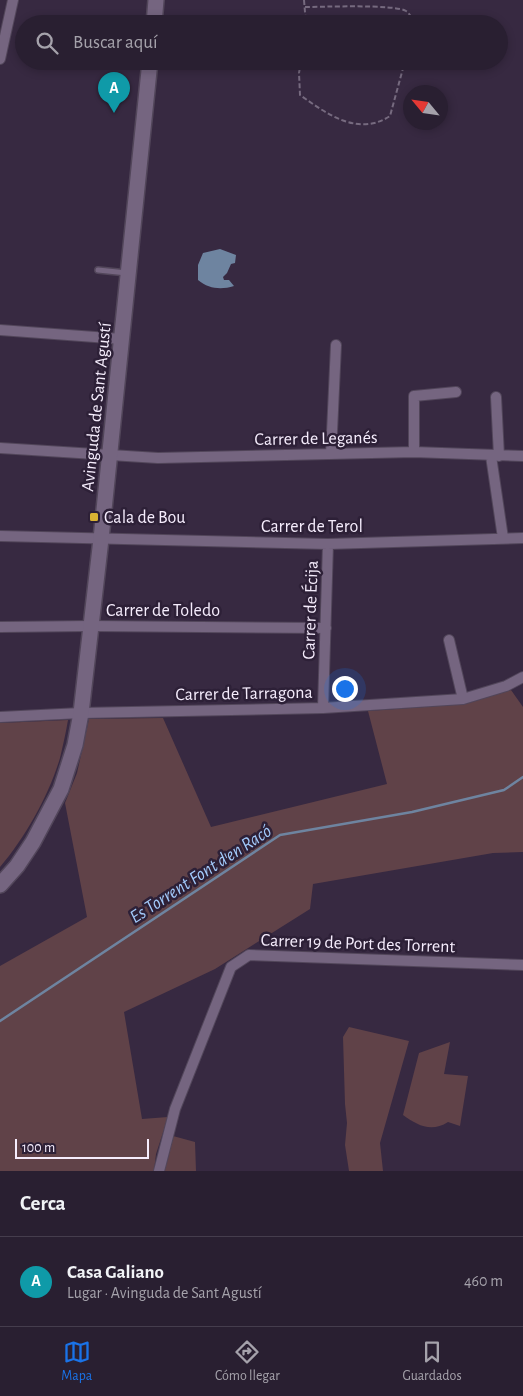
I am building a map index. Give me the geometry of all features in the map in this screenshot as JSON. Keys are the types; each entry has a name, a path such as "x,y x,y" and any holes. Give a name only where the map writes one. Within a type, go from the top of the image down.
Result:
{"street":[{"path":"0,59 13,0"},
{"path":"155,15 156,0"},
{"name":"Avinguda de Sant Agustí","path":"0,885 17,866 33,842 61,789 75,745 81,713 110,456 149,70"},
{"path":"0,330 122,339"},
{"path":"332,454 336,345"},
{"path":"414,452 414,396 456,392"},
{"path":"496,398 495,456 503,538"},
{"name":"Carrer de Leganés","path":"0,448 166,458 414,452 523,456"},
{"name":"Carrer de Terol","path":"0,536 328,544 523,538"},
{"name":"Carrer de Écija","path":"323,708 328,544"},
{"name":"Carrer de Toledo","path":"0,627 326,628"},
{"path":"449,640 463,699"},
{"name":"Carrer de Tarragona","path":"0,717 81,713 323,708 463,699 506,686 523,677"},
{"name":"Carrer 19 de Port des Torrent","path":"159,1171 175,1109 231,967 248,955 523,965"}],"lane":[{"path":"98,270 129,273"}],"path":[{"path":"304,0 305,15"},
{"path":"305,7 379,7 404,10 410,15"},
{"path":"300,70 300,96 336,119 365,124 381,122 390,116 403,70"}],"shaded area":[{"path":"511,690 523,707 523,852 493,853 313,884 310,909 215,969 124,1012 142,1119 168,1117 156,1154 154,1171 0,1171 0,966 87,917 65,803 77,773 89,719 163,718 211,827 387,784 368,711 465,704"},
{"path":"68,720 60,758 50,787 27,830 0,867 0,723"},
{"path":"349,1027 409,1041 380,1143 383,1171 349,1171 345,1145 347,1123 343,1037"},
{"path":"450,1042 444,1074 468,1076 460,1126 448,1122 436,1127 419,1125 403,1115 419,1053"},
{"path":"173,1136 195,1142 196,1171 163,1171"}],"water":[{"path":"220,249 236,255 235,263 231,264 223,277 224,280 229,280 234,286 215,288 198,280 198,265 203,253"}],"waterway":[{"name":"Es Torrent Font d'en Racó","path":"0,1021 280,835 412,812 504,790 523,777"}],"place":[{"name":"Casa Galiano","path":"114,113"},
{"name":"Cala de Bou","path":"94,517"}]}
